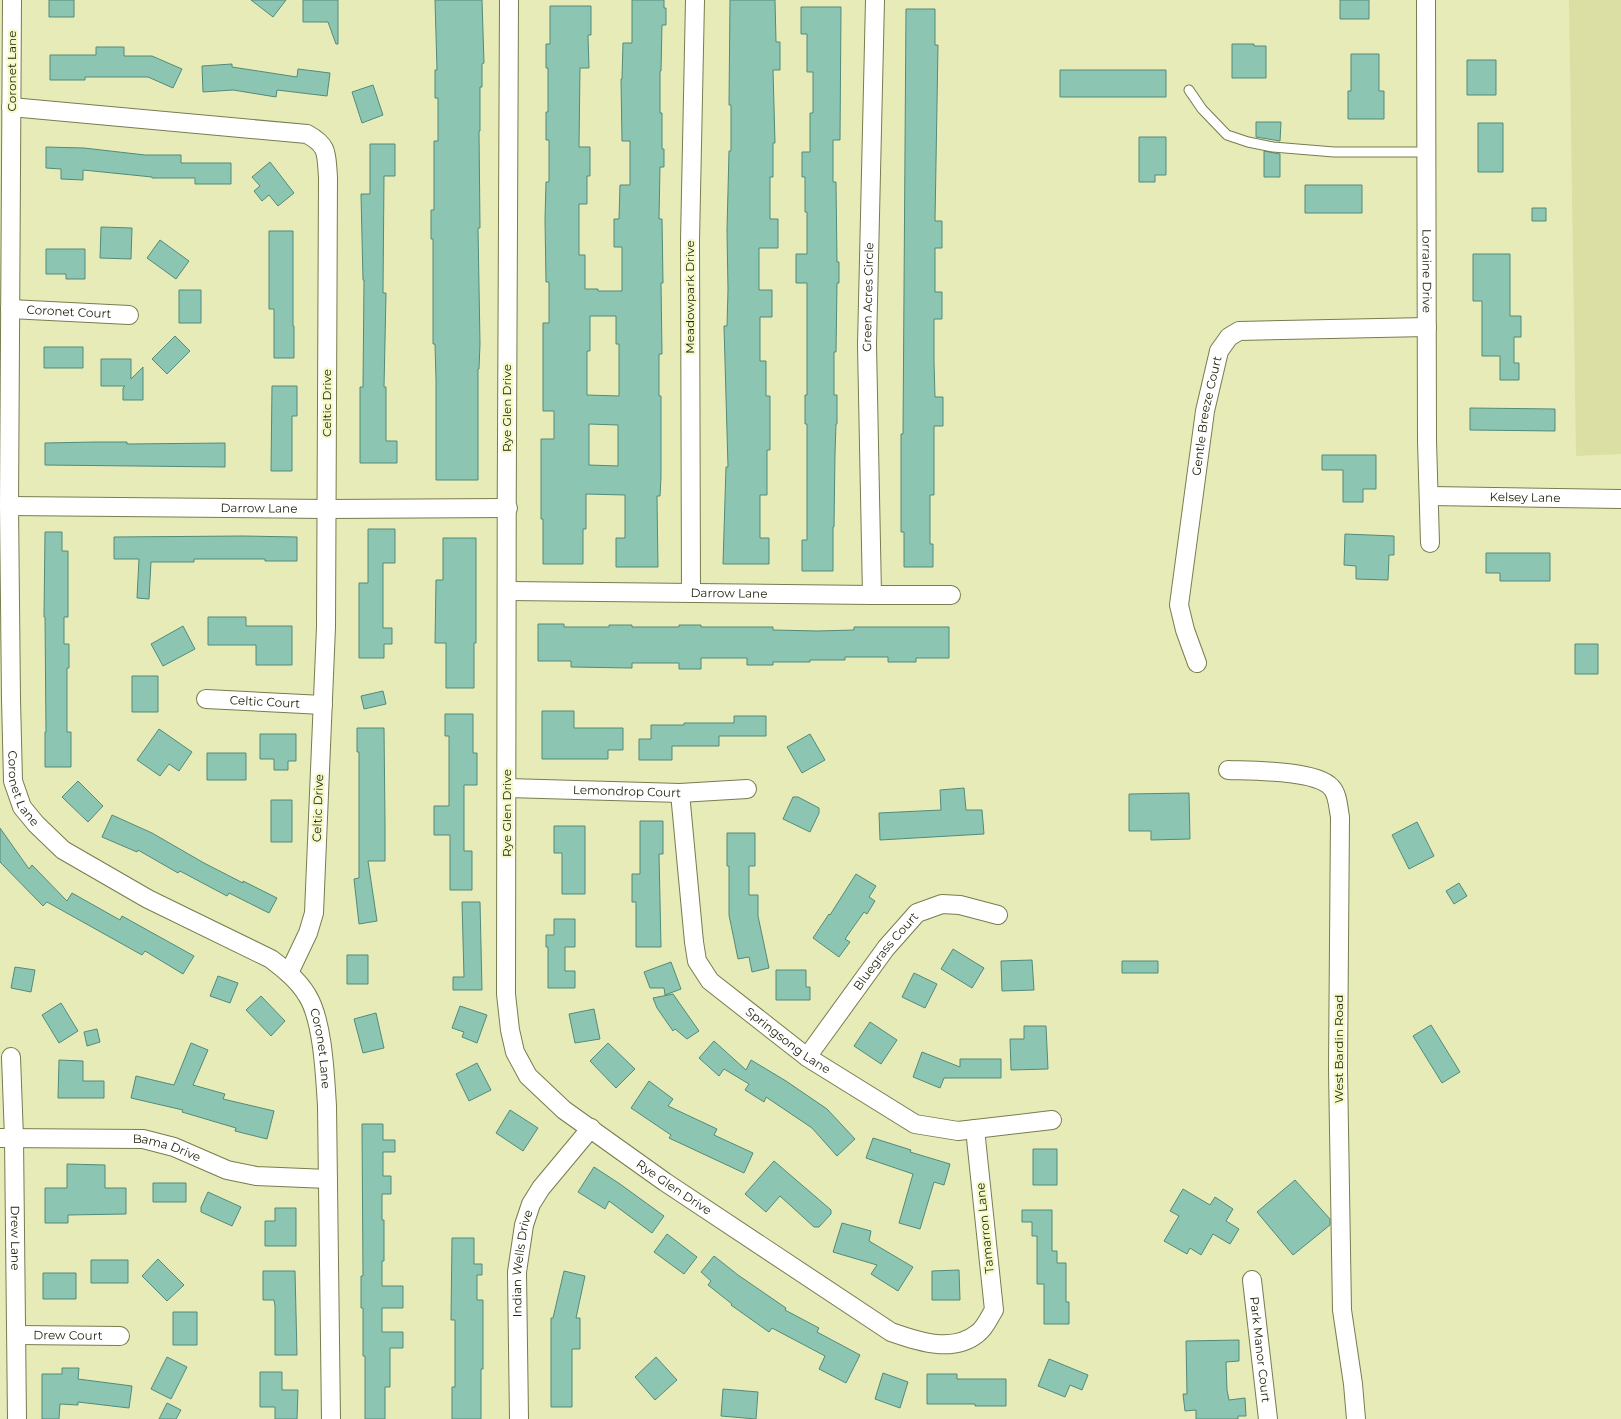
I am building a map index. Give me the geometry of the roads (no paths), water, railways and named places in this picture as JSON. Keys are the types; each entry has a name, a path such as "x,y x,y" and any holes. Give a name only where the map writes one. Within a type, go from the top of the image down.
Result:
{"street":[{"name":"Coronet Lane","path":"12,0 9,506 5,698 13,781 22,807 36,824 63,850 148,899 271,959 289,973 308,995 316,1015 324,1068 328,1179 331,1419"},
{"name":"Rye Glen Drive","path":"509,0 506,305 508,508 506,994 510,1030 516,1052 528,1076 564,1110 665,1182 891,1332 927,1344 950,1344 972,1337 985,1325"},
{"name":"Meadowpark Drive","path":"691,593 690,241 694,0"},
{"name":"Green Acres Circle","path":"872,595 867,345 875,0"},
{"name":"Lorraine Drive","path":"1426,0 1430,542"},
{"name":"Celtic Drive","path":"11,106 307,134 319,141 326,151 328,178 326,627 314,913 308,933 289,973"},
{"name":"Coronet Court","path":"10,309 129,315"},
{"name":"Gentle Breeze Court","path":"1197,663 1185,630 1179,605 1205,412 1219,351 1229,337 1239,331 1427,328"},
{"name":"Kelsey Lane","path":"1430,496 1621,499"},
{"name":"Darrow Lane","path":"9,506 508,508"},
{"name":"Darrow Lane","path":"508,592 951,595"},
{"name":"Celtic Court","path":"206,699 323,705"},
{"name":"West Bardin Road","path":"1228,770 1301,774 1322,780 1332,787 1336,795 1340,817 1338,1069 1342,1310 1356,1419"},
{"name":"Lemondrop Court","path":"507,788 680,794 747,789"},
{"name":"Springsong Lane","path":"680,794 697,961 710,981 807,1057 915,1124 958,1131 1052,1120"},
{"name":"Bluegrass Court","path":"807,1057 886,948 917,912 942,904 960,905 998,915"},
{"name":"Drew Lane","path":"11,1058 7,1138 16,1335 17,1419"},
{"name":"Indian Wells Drive","path":"519,1419 517,1272 524,1225 541,1188 591,1128"},
{"name":"Tamarron Lane","path":"975,1129 994,1310 985,1325"},
{"name":"Bama Drive","path":"7,1138 143,1139 174,1147 227,1170 256,1176 328,1179"},
{"name":"Park Manor Court","path":"1252,1280 1268,1419"},
{"name":"Drew Court","path":"16,1335 120,1336"}],"lane":[{"path":"1189,90 1202,109 1227,135 1248,142 1273,148 1334,152 1427,152"}]}
